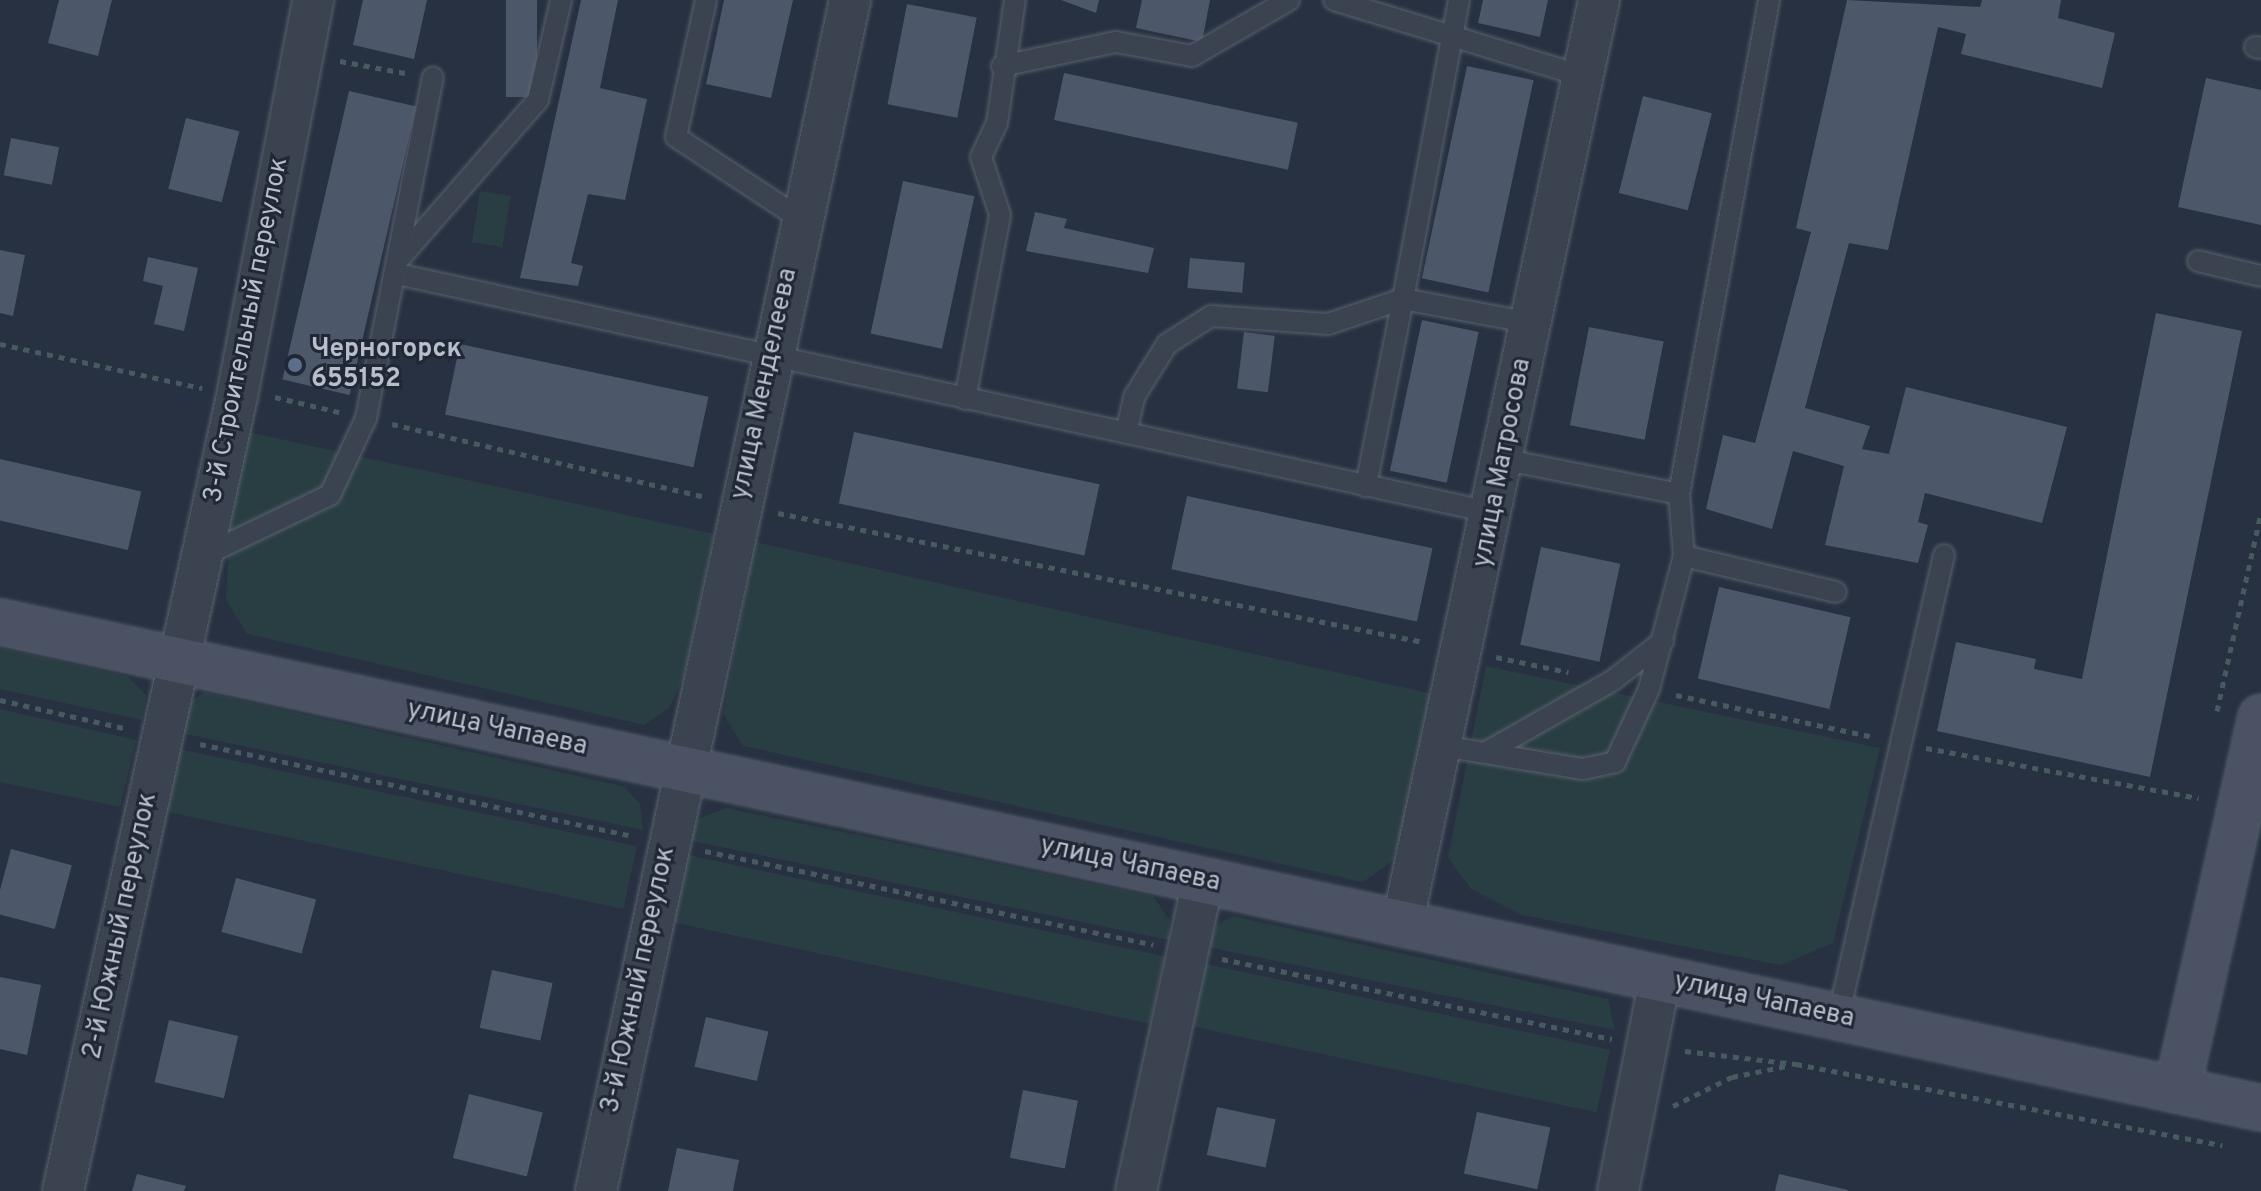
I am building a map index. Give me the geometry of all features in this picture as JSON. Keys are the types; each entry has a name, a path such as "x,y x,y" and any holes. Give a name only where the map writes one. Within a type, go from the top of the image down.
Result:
{"main road":[{"name":"улица Чапаева","path":"0,622 2261,1108"},
{"path":"2177,1090 2261,717"}],"street":[{"name":"3-й Строительный переулок","path":"181,661 237,396 313,0"},
{"name":"улица Менделеева","path":"681,768 850,0"},
{"name":"улица Матросова","path":"1402,925 1506,460 1531,323 1599,0"},
{"name":"2-й Южный переулок","path":"63,1191 181,661"},
{"name":"3-й Южный переулок","path":"596,1191 681,768"},
{"path":"1136,1191 1203,881"},
{"path":"1618,1191 1660,979"}],"lane":[{"path":"398,266 538,100 561,0"},
{"path":"706,0 676,137 801,219"},
{"path":"965,399 1000,215 981,157 997,123 1002,66 1015,0"},
{"path":"1002,66 1116,42 1192,56 1289,0"},
{"path":"1335,0 1583,76"},
{"path":"1366,486 1459,0"},
{"path":"1442,746 1583,769 1615,762 1649,689 1684,556 1679,494 1769,0"},
{"path":"203,556 330,495 366,418 433,78"},
{"path":"2198,261 2261,276"},
{"path":"398,266 965,399 1494,513"},
{"path":"1126,433 1134,397 1167,344 1211,316 1328,324 1403,299 1531,323"},
{"path":"1506,460 1679,494"},
{"path":"1838,1018 1944,555"},
{"path":"1684,556 1836,592"},
{"path":"1485,753 1612,681 1663,641"}],"path":[{"path":"301,54 433,78"},
{"path":"0,344 237,396 268,395 739,505 1612,681"},
{"path":"2214,727 2261,513"},
{"path":"1649,689 2197,804 2200,789"},
{"path":"0,700 667,843 1645,1046 1796,1064 2230,1146"},
{"path":"1629,1135 1732,1077 1796,1064"}],"green space":[{"path":"480,191 511,196 502,247 472,242"},
{"path":"248,432 714,534 684,677 669,708 644,725 247,634 226,600 230,520"},
{"path":"755,542 1433,694 1404,831 1391,862 1363,882 743,746 723,714"},
{"path":"0,648 127,676 146,695 142,720 0,689"},
{"path":"1486,666 1880,748 1833,943 1781,965 1522,915 1471,889 1448,858"},
{"path":"204,692 623,786 640,804 643,830 181,733 189,703"},
{"path":"0,709 136,740 120,807 0,782"},
{"path":"179,749 637,846 623,909 166,812"},
{"path":"727,808 1153,896 1169,919 1169,940 687,840 697,819"},
{"path":"688,855 1164,956 1150,1024 674,922"},
{"path":"1233,916 1608,999 1615,1030 1207,947 1217,925"},
{"path":"1206,964 1610,1050 1597,1112 1193,1027"}],"building":[{"path":"59,0 112,0 98,56 48,43"},
{"path":"363,0 427,0 414,59 353,45"},
{"path":"506,0 537,0 537,97 506,97"},
{"path":"581,0 618,0 600,88 647,99 625,200 588,194 571,263 583,266 578,286 520,278"},
{"path":"724,0 793,0 771,98 706,84"},
{"path":"1061,0 1099,0 1096,13"},
{"path":"1142,0 1210,0 1202,42 1136,28"},
{"path":"1483,0 1548,0 1540,37 1478,23"},
{"path":"1847,0 1980,7 1982,0 2061,0 2058,18 2115,33 2102,88 1961,54 1966,34 1938,27 1888,250 1849,243 1805,408 1870,426 1862,449 1889,454 1906,387 2067,427 2042,523 1925,493 1918,522 1928,525 1918,563 1825,545 1844,466 1793,451 1772,529 1706,509 1723,435 1755,443 1811,232 1796,228"},
{"path":"907,4 977,18 957,118 888,104"},
{"path":"1467,66 1534,80 1488,292 1422,278"},
{"path":"1064,73 1298,123 1288,170 1054,120"},
{"path":"2206,78 2261,90 2261,225 2178,207"},
{"path":"349,91 416,107 350,395 282,379"},
{"path":"1643,96 1712,113 1688,210 1619,193"},
{"path":"186,118 239,131 222,202 168,189"},
{"path":"11,138 59,147 52,185 4,175"},
{"path":"903,181 974,196 942,349 871,334"},
{"path":"1035,212 1067,219 1064,228 1154,248 1148,273 1026,251"},
{"path":"0,250 25,255 13,316 0,313"},
{"path":"148,257 198,268 184,331 154,324 163,286 143,281"},
{"path":"1190,258 1245,263 1242,293 1187,288"},
{"path":"2156,313 2242,331 2150,777 1937,731 1956,642 2036,659 2034,669 2082,679"},
{"path":"1422,320 1479,332 1447,483 1390,471"},
{"path":"1589,327 1664,342 1645,440 1570,425"},
{"path":"1244,332 1275,336 1268,392 1237,389"},
{"path":"460,344 708,397 693,467 445,414"},
{"path":"854,432 1100,484 1084,556 839,503"},
{"path":"0,459 141,492 128,550 0,521"},
{"path":"1187,496 1433,548 1417,622 1171,569"},
{"path":"1541,547 1620,564 1599,662 1520,645"},
{"path":"1719,587 1851,617 1829,709 1698,679"},
{"path":"11,849 72,865 55,929 0,914 0,890"},
{"path":"236,878 316,899 302,954 222,932"},
{"path":"492,970 553,983 540,1041 480,1028"},
{"path":"0,977 41,985 27,1055 0,1049"},
{"path":"706,1017 768,1031 757,1081 695,1067"},
{"path":"169,1020 238,1036 224,1098 155,1082"},
{"path":"1023,1090 1078,1101 1065,1168 1010,1158"},
{"path":"469,1094 543,1112 527,1176 453,1158"},
{"path":"1217,1107 1276,1119 1266,1167 1207,1155"},
{"path":"1477,1112 1550,1128 1537,1189 1464,1174"},
{"path":"677,1148 739,1160 733,1191 668,1191"},
{"path":"137,1174 186,1186 184,1191 132,1191"},
{"path":"1779,1174 1848,1190 1775,1191"}],"place":[{"name":"Черногорск 655152","path":"295,365"}]}
